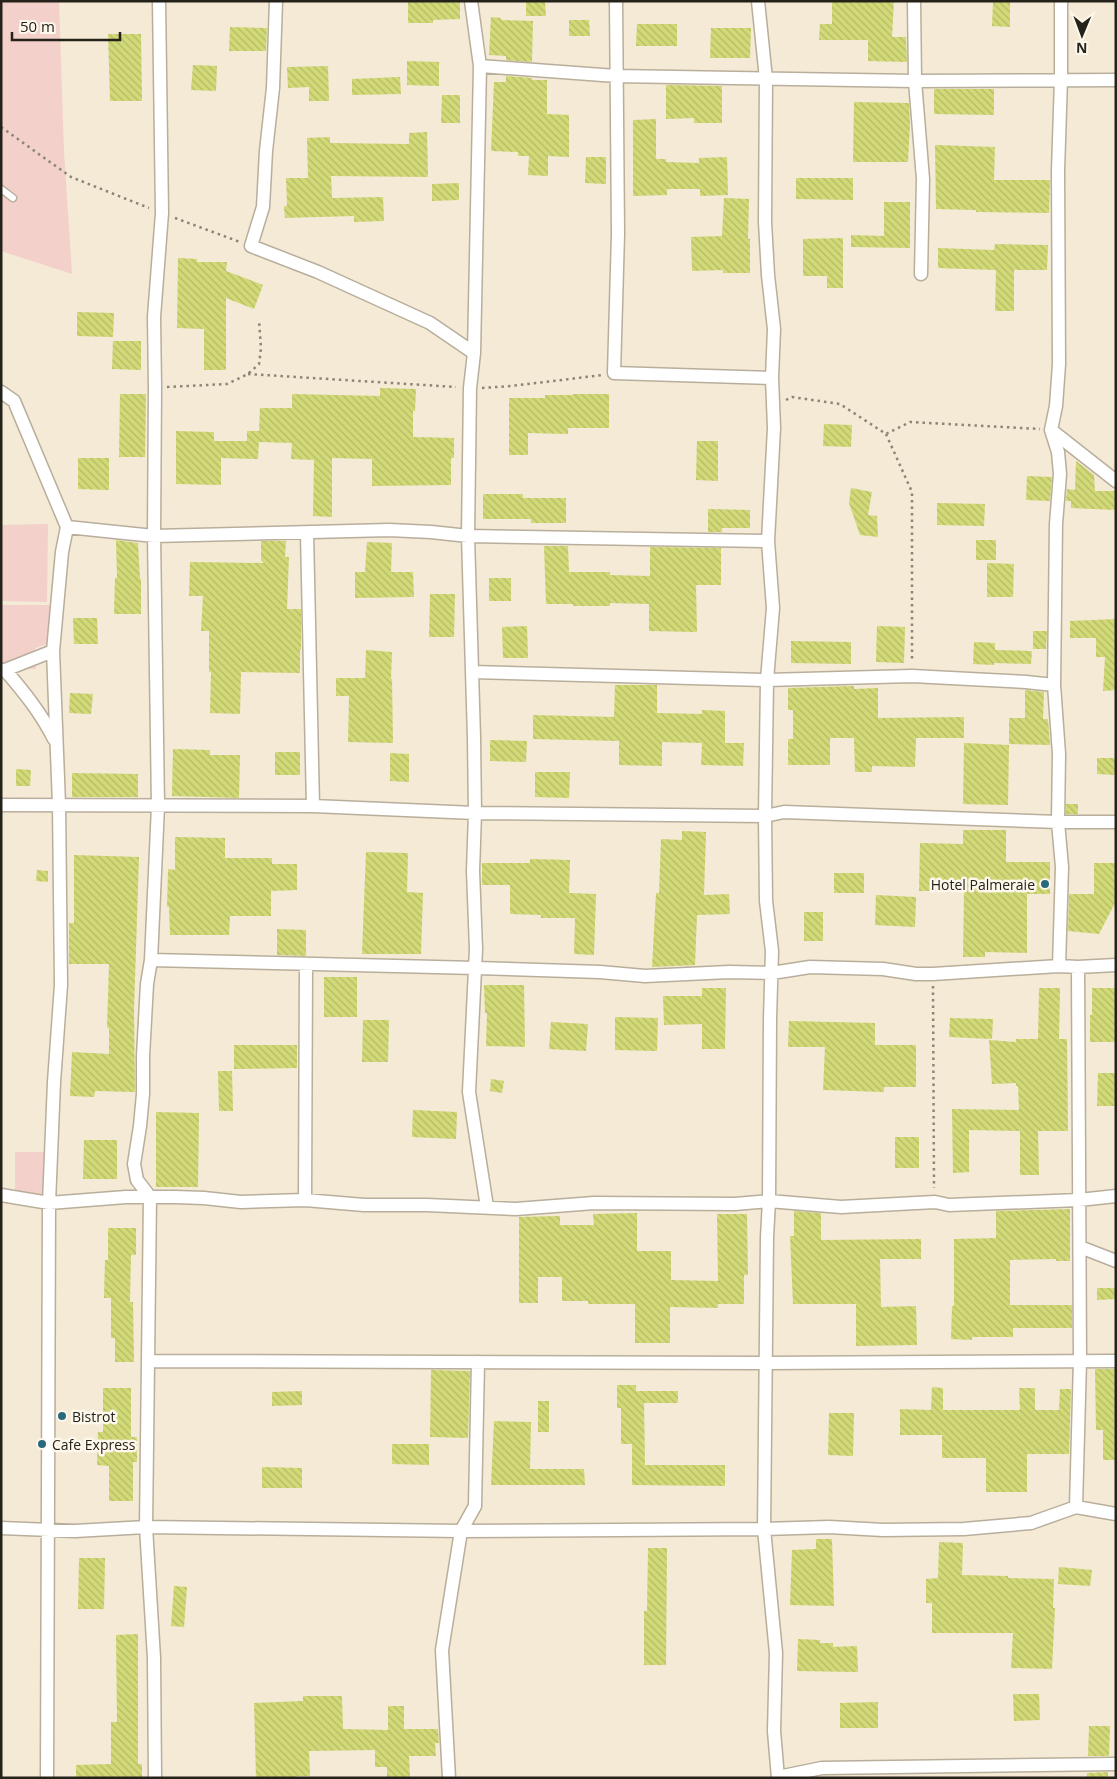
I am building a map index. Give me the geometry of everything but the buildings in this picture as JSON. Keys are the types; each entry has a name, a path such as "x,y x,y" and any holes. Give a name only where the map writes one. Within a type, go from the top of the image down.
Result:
{"street":[{"path":"155,1778 154,1658 146,1527 150,1197 137,1180 134,1164 143,1094 143,1056 158,806 154,536 154,317 162,213 159,1"},
{"path":"276,1 273,88 266,151 263,207 251,246 318,272 430,324 474,353"},
{"path":"470,1 480,66 474,353 470,388 468,536 475,813 473,871 476,968 469,1092 487,1206"},
{"path":"616,1 618,234 614,374 772,378"},
{"path":"758,1 766,79 765,222 774,330 772,378 774,428 768,541 773,608 767,680 765,816 766,901 772,951 772,973 764,1529 776,1653 774,1731 778,1777 822,1768 1116,1764"},
{"path":"914,1 915,81 923,179 921,274"},
{"path":"1059,966 1062,867 1058,822 1059,754 1054,685 1057,575 1056,524 1060,474 1058,452 1051,430 1056,406 1059,364 1058,171 1061,1"},
{"path":"480,66 616,76 915,81 1116,80"},
{"path":"1,392 14,401 67,527 62,552 53,651 59,804 61,985 54,1082 49,1203 47,1778"},
{"path":"1051,430 1116,481"},
{"path":"67,527 154,536 388,530 468,536 768,541"},
{"path":"307,533 313,806"},
{"path":"53,651 3,670 32,702 45,721 56,743"},
{"path":"472,672 767,680 912,676 1054,685"},
{"path":"1,805 313,806 475,813 765,816 784,812 1058,822 1116,822"},
{"path":"150,960 600,972 645,976 702,973 772,973 810,967 883,969 916,974 933,974 1059,966 1116,965"},
{"path":"306,964 306,1200"},
{"path":"1076,1507 1080,1360 1078,967"},
{"path":"1,1195 49,1203 150,1197 204,1198 241,1202 306,1200 364,1205 487,1206 516,1209 594,1203 735,1204 770,1201 841,1207 935,1202 949,1205 1079,1200 1116,1196"},
{"path":"1080,1247 1116,1261"},
{"path":"149,1361 1116,1361"},
{"path":"449,1778 442,1650 461,1531 475,1506 478,1362"},
{"path":"1,1528 75,1531 146,1527 461,1531 829,1528 883,1530 964,1529 1031,1523 1076,1507 1116,1514"}],"lane":[{"path":"1,189 13,198"}],"path":[{"path":"1,127 71,177 251,246"},
{"path":"155,388 227,384 248,374 259,364 261,348 259,320"},
{"path":"248,374 470,388 511,386 614,374"},
{"path":"773,408 792,397 840,404 886,434 912,492 912,676"},
{"path":"886,434 910,422 1051,430"},
{"path":"933,974 935,1202"}],"shaded area":[{"path":"1,1 59,1 64,152 72,274 1,251"},
{"path":"48,524 47,602 1,601 1,525"},
{"path":"1,605 50,605 50,643 35,648 36,669 1,669"},
{"path":"15,1152 49,1152 49,1197 15,1196"}],"place":[{"name":"Hotel Palmeraie","path":"1045,884"},
{"name":"Bistrot","path":"62,1416"},
{"name":"Cafe Express","path":"42,1444"}]}
